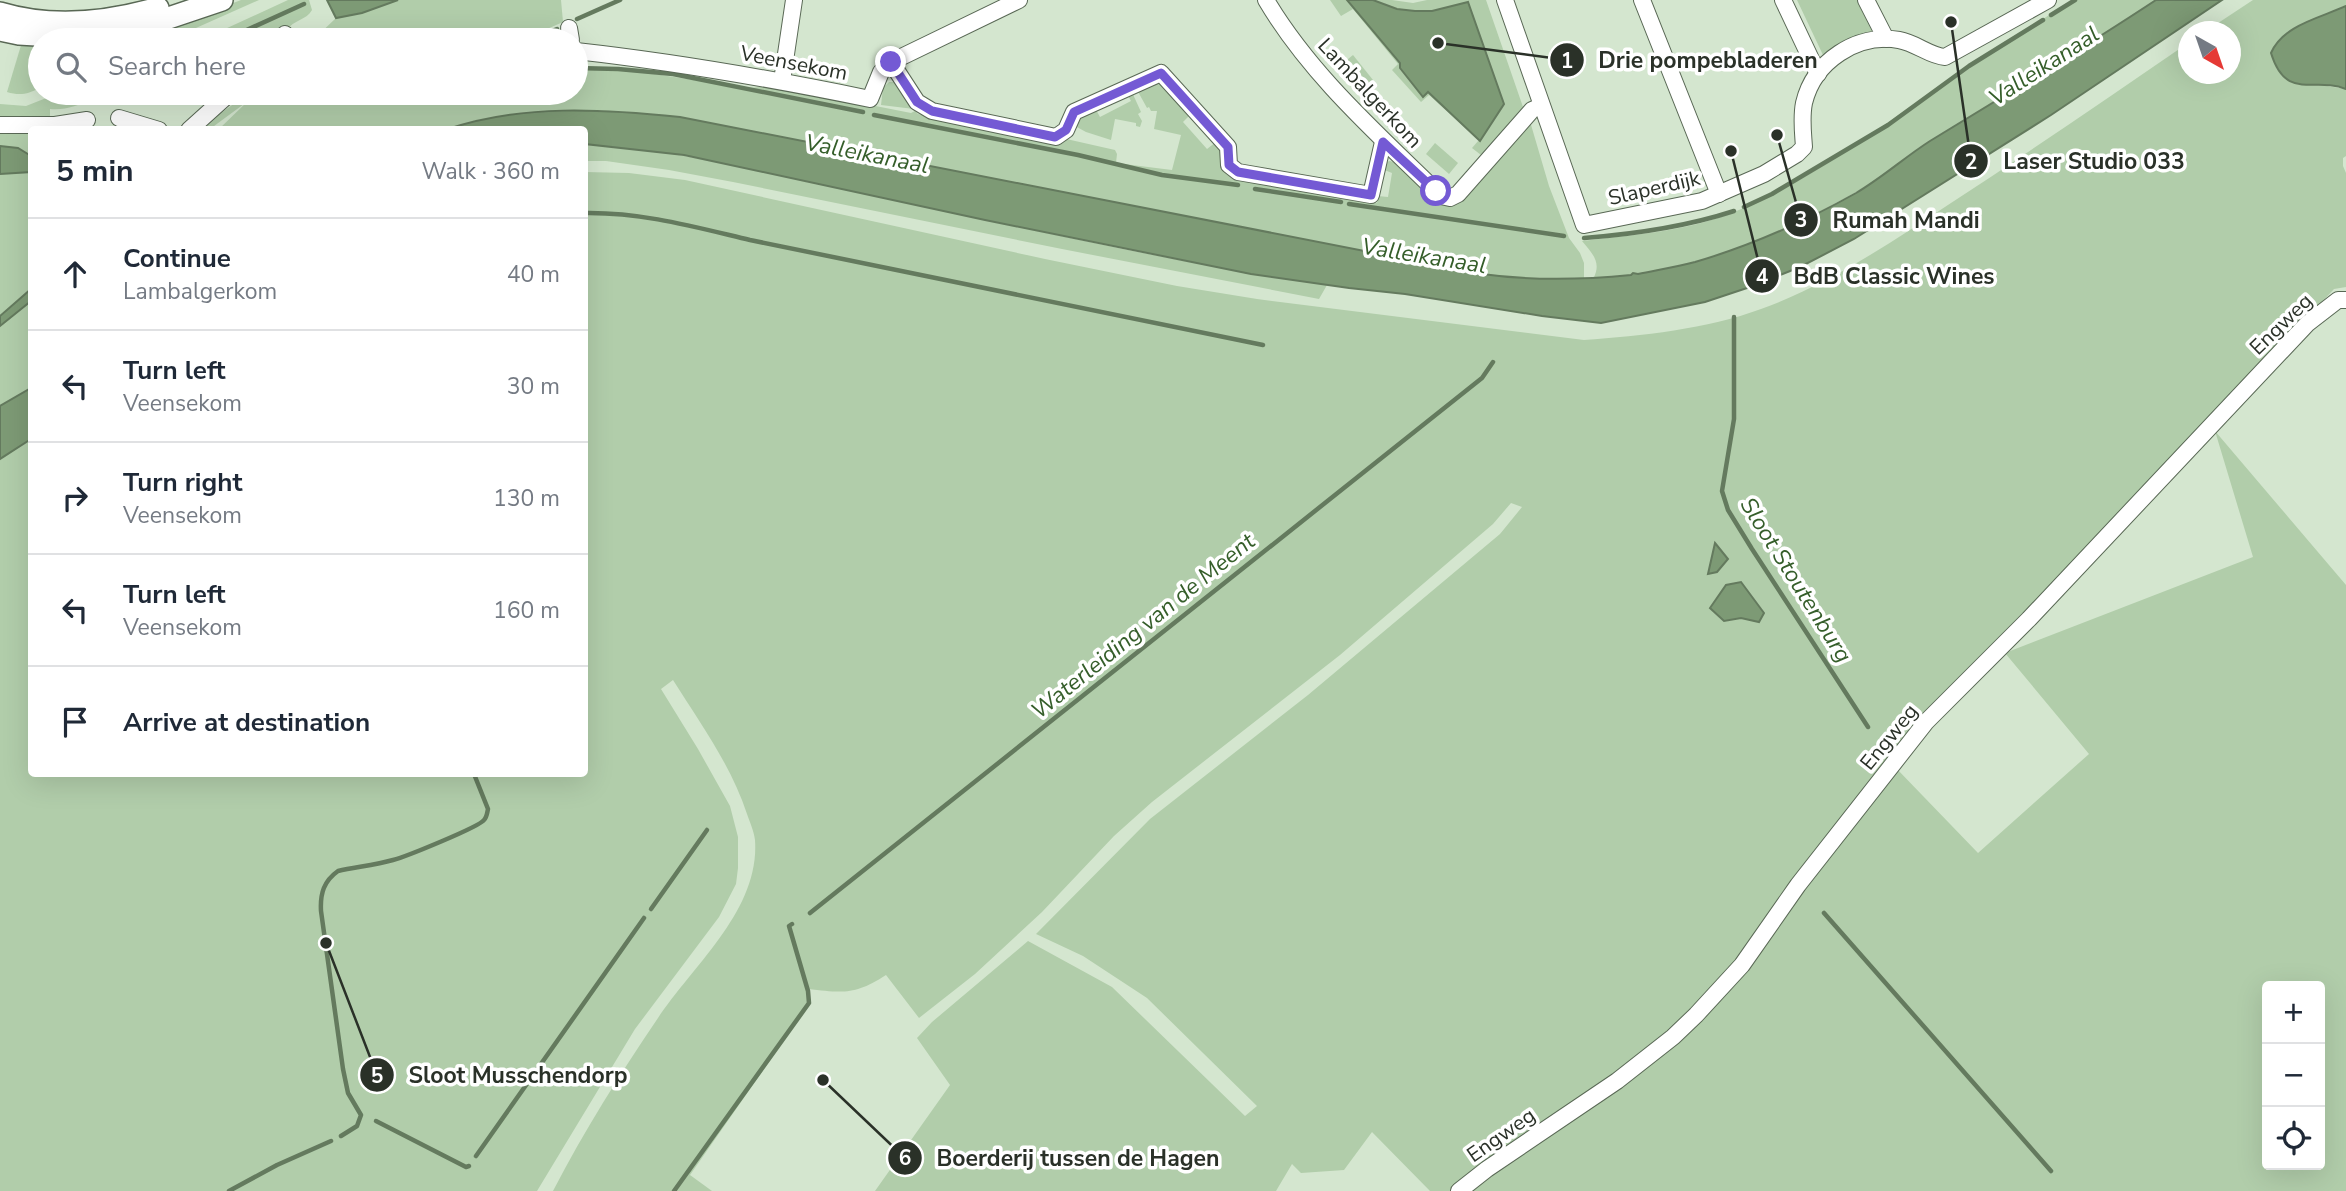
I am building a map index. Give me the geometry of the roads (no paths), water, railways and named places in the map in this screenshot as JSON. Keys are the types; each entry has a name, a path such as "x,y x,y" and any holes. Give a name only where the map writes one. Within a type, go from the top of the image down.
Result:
{"main road":[{"path":"0,13 22,20 73,23 123,18 183,0"},
{"path":"139,28 222,0"},
{"path":"0,30 28,35"}],"street":[{"path":"782,80 794,0"},
{"path":"1019,0 891,62 917,102 932,111 1055,137 1066,130 1074,112 1161,73 1228,147 1229,165 1238,172 1371,195 1383,142"},
{"name":"Lambalgerkom","path":"1266,0 1310,61 1383,142 1441,196 1450,198 1458,194 1532,110 1541,106"},
{"path":"1505,0 1541,106"},
{"path":"1642,0 1718,194"},
{"path":"1783,0 1818,74"},
{"path":"1866,0 1886,39"},
{"name":"Slaperdijk","path":"1541,106 1584,225 1702,201 1764,174 1804,147 1804,103 1818,74 1829,61 1848,48 1872,40 1886,39 1908,42 1938,57 1945,57 2024,6 2048,0"},
{"name":"Veensekom","path":"588,52 782,80 870,99 881,72 891,62"},
{"path":"193,126 217,105"},
{"path":"119,118 146,126"},
{"path":"0,125 55,125 87,120"},
{"name":"Engweg","path":"1459,1191 1617,1081 1673,1037 1696,1015 1742,965 1798,885 1926,722 2029,619 2307,324 2338,300 2346,300"}],"water":[{"path":"327,0 398,0 362,13 336,18"},
{"path":"1347,0 1373,0 1397,9 1415,11 1432,11 1468,2 1504,104 1480,141 1428,92 1423,97 1400,68 1400,63"},
{"name":"Valleikanaal","path":"2156,0 2222,0 2191,21 2178,21 2178,30 2051,115 1854,239 1800,267 1705,302 1601,323 1251,274 684,155 588,144 588,126 458,126 505,115 534,112 622,112 680,117 1482,274 1538,279 1631,275 1716,256 1777,232 1856,193 1930,141"},
{"path":"2346,6 2346,89 2302,84 2285,77 2277,68 2271,53 2277,43 2293,29"},
{"path":"0,146 18,148 28,154 28,172 0,174"},
{"path":"28,292 28,303 0,326 0,316"},
{"path":"28,390 28,441 0,459 0,406"},
{"path":"1715,543 1728,559 1717,572 1708,574"},
{"path":"1741,582 1764,613 1759,622 1741,618 1724,621 1710,608 1726,585"}],"waterway":[{"path":"577,19 620,0"},
{"path":"2051,15 2075,0"},
{"path":"251,28 304,4"},
{"path":"1744,207 1772,194 1888,125 1969,66 2043,20"},
{"path":"588,68 673,74 863,112"},
{"path":"874,115 1078,155 1162,175 1238,185"},
{"path":"1255,189 1341,202"},
{"path":"1349,204 1564,236"},
{"path":"1584,238 1660,229 1734,211"},
{"path":"588,213 668,221 1263,345"},
{"name":"Sloot Stoutenburg","path":"1734,317 1734,419 1722,491 1728,510 1868,727"},
{"name":"Waterleiding van de Meent","path":"810,913 1482,378 1493,362"},
{"path":"341,1136 357,1126 361,1115 348,1093 343,1069 321,911 324,888 338,871 400,858 479,824 484,820 488,809 475,777"},
{"path":"651,909 707,830"},
{"name":"Sloot Stoutenburg","path":"1824,913 2051,1171"},
{"path":"476,1156 644,918"},
{"name":"Waterleiding van de Meent","path":"674,1191 809,1003 789,926 792,924"},
{"path":"376,1121 466,1167 469,1166"},
{"path":"229,1191 277,1165 331,1141"}],"place":[{"name":"Laser Studio 033","path":"1951,22"},
{"name":"Drie pompebladeren","path":"1438,43"},
{"name":"Rumah Mandi","path":"1777,135"},
{"name":"BdB Classic Wines","path":"1731,151"},
{"name":"Sloot Musschendorp","path":"326,943"},
{"name":"Boerderij tussen de Hagen","path":"823,1080"}]}
